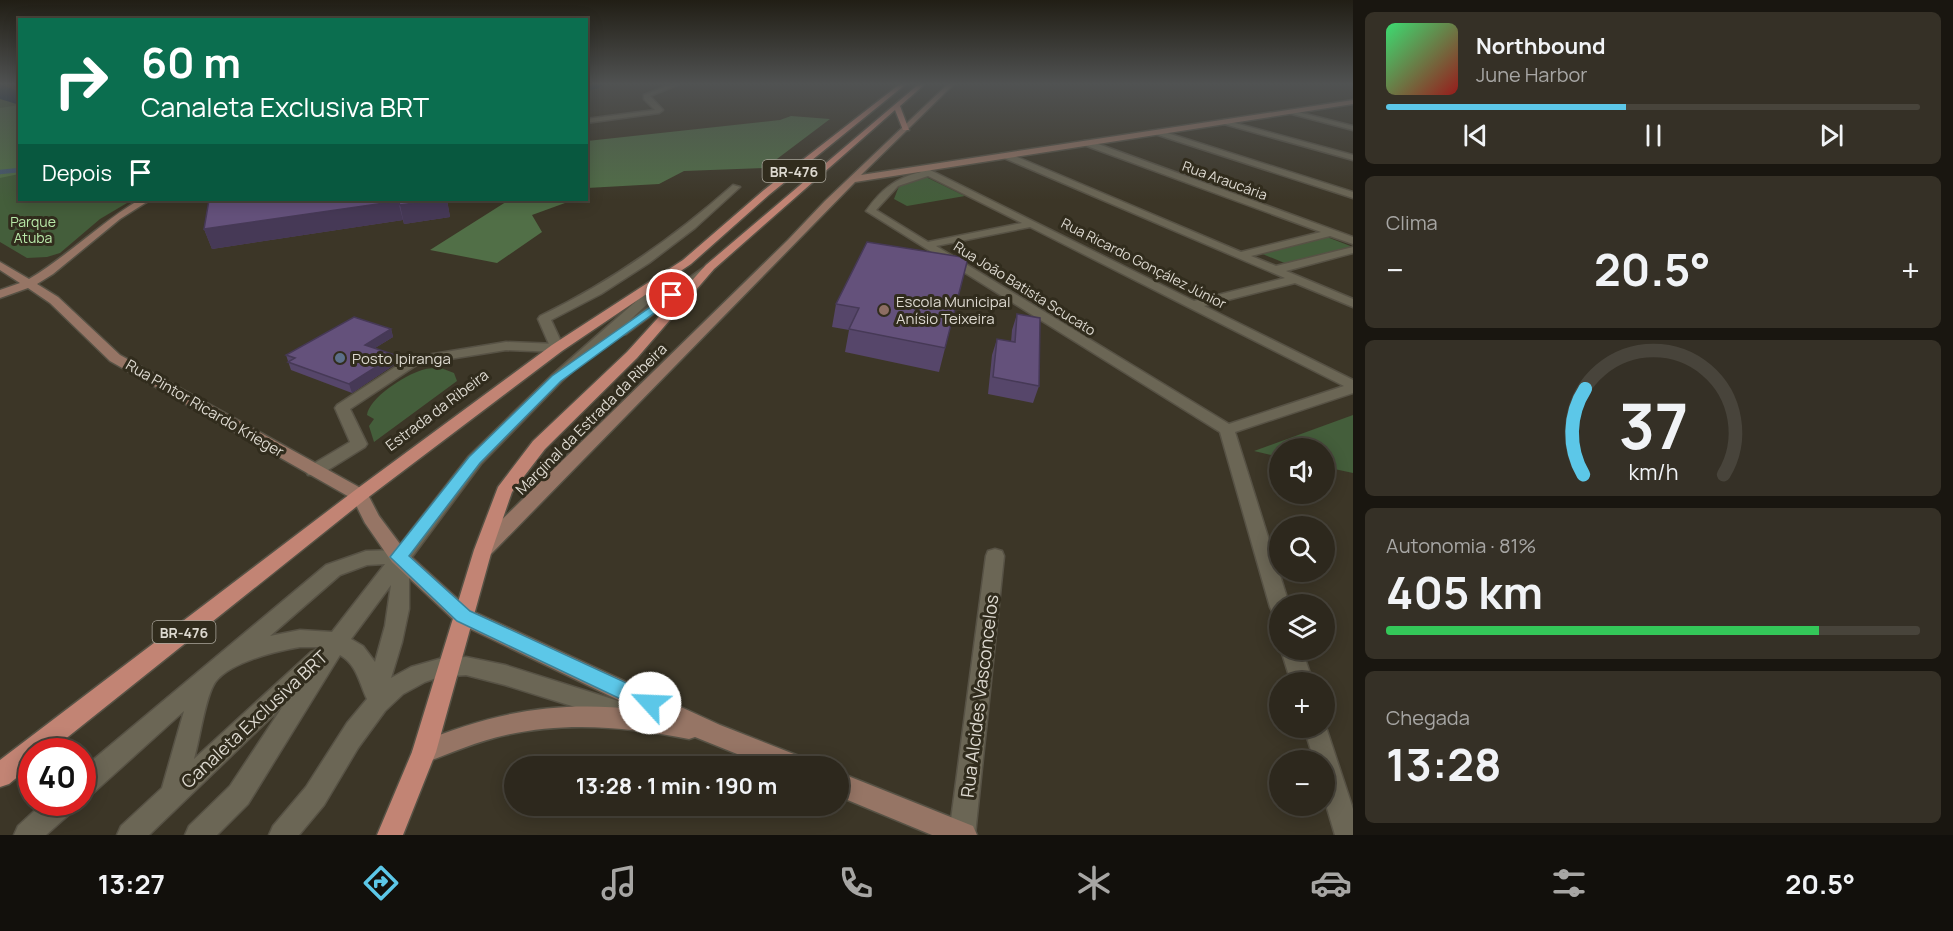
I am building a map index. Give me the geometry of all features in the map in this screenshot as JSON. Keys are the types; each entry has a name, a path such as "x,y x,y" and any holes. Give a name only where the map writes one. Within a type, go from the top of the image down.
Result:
{"main road":[{"name":"Estrada da Ribeira","path":"0,775 360,495 557,348 687,262 767,192 854,123"},
{"name":"BR-476","path":"483,550 504,491 539,445 632,355 710,267 877,123"},
{"path":"904,123 906,128"},
{"name":"Marginal da Estrada da Ribeira","path":"483,550 792,242 828,203 911,123"},
{"path":"855,179 926,171 1220,123"},
{"path":"874,160 893,168 926,171"},
{"path":"0,294 28,284 56,267 117,217 143,201"},
{"name":"Rua Pintor Ricardo Krieger","path":"0,265 54,300 115,358 360,495"},
{"path":"360,495 371,519 399,557 463,616 712,733 770,756"},
{"path":"390,835 424,752 483,550"},
{"path":"424,752 482,730 534,719 588,715 644,719 712,733"},
{"path":"849,788 963,835"}],"street":[{"path":"1230,123 1353,158"},
{"path":"1333,123 1353,128"},
{"path":"1158,132 1353,195"},
{"name":"Rua Araucária","path":"1087,143 1351,239"},
{"path":"1007,156 1353,303"},
{"name":"Rua Ricardo Gonçález Júnior","path":"926,171 1353,386"},
{"name":"Rua João Batista Scucato","path":"926,171 890,186 871,211 1227,430"},
{"path":"314,471 359,444 342,408 414,361 506,346 557,348 544,319 587,299 625,276 688,231 736,187"},
{"path":"926,245 1032,224"},
{"path":"1240,255 1332,233"},
{"path":"1275,270 1353,250"},
{"name":"Canaleta Exclusiva BRT","path":"198,835 239,795 337,642 399,557 475,460 556,379 687,262"},
{"name":"Canaleta Exclusiva BRT","path":"556,379 710,267"},
{"path":"1193,305 1296,279"},
{"path":"1276,594 1227,430 1353,386"},
{"name":"Rua Alcides Vasconcelos","path":"963,835 995,556"},
{"name":"Canaleta Exclusiva BRT","path":"96,774 204,678 333,570 361,560 399,557"},
{"path":"282,835 315,796 350,740 375,692 386,663 398,616 401,575 399,557"},
{"name":"Canaleta Exclusiva BRT","path":"172,796 204,678 237,657 272,643 306,638 337,642 351,650 363,661 371,675 375,692"},
{"name":"Canaleta Exclusiva BRT","path":"130,835 337,642"},
{"path":"350,740 394,687 419,674 448,667 466,666 506,675 644,719"},
{"path":"1319,738 1348,835"},
{"path":"27,835 48,816"}],"green space":[{"name":"Parque Atuba","path":"0,123 18,123 18,201 130,201 100,219 60,253 47,257 27,258 0,242"},
{"path":"0,123 18,123 18,174 0,178"},
{"path":"753,123 825,123 765,168 684,171 659,184 588,188 588,141"},
{"path":"926,177 965,196 907,206 894,199 899,186"},
{"path":"507,201 565,201 565,203 532,215 542,232 497,263 430,250"},
{"path":"1327,237 1353,247 1287,264 1260,253"},
{"path":"441,368 454,373 457,381 374,442 369,426 374,419 367,415 374,402 389,388 407,377 424,369"},
{"path":"1353,415 1353,473 1335,469 1335,438 1290,438"},
{"path":"1269,446 1269,455 1254,451"}],"building":[{"path":"209,201 398,201 204,229"},
{"path":"398,201 429,201 400,205"},
{"path":"867,242 968,258 945,348 849,329 859,308 836,304"},
{"path":"1017,314 1040,318 1039,386 993,377 997,339 1015,342"},
{"name":"Posto Ipiranga","path":"354,317 391,329 365,345 395,355 349,384 288,362 295,358 286,355"}],"waterway":[{"path":"0,172 18,170"}],"place":[{"name":"Escola Municipal Anísio Teixeira","path":"884,310"},
{"name":"Posto Ipiranga","path":"340,358"}],"route":[{"path":"650,703 463,616 399,557 475,460 556,379 672,295"}]}
